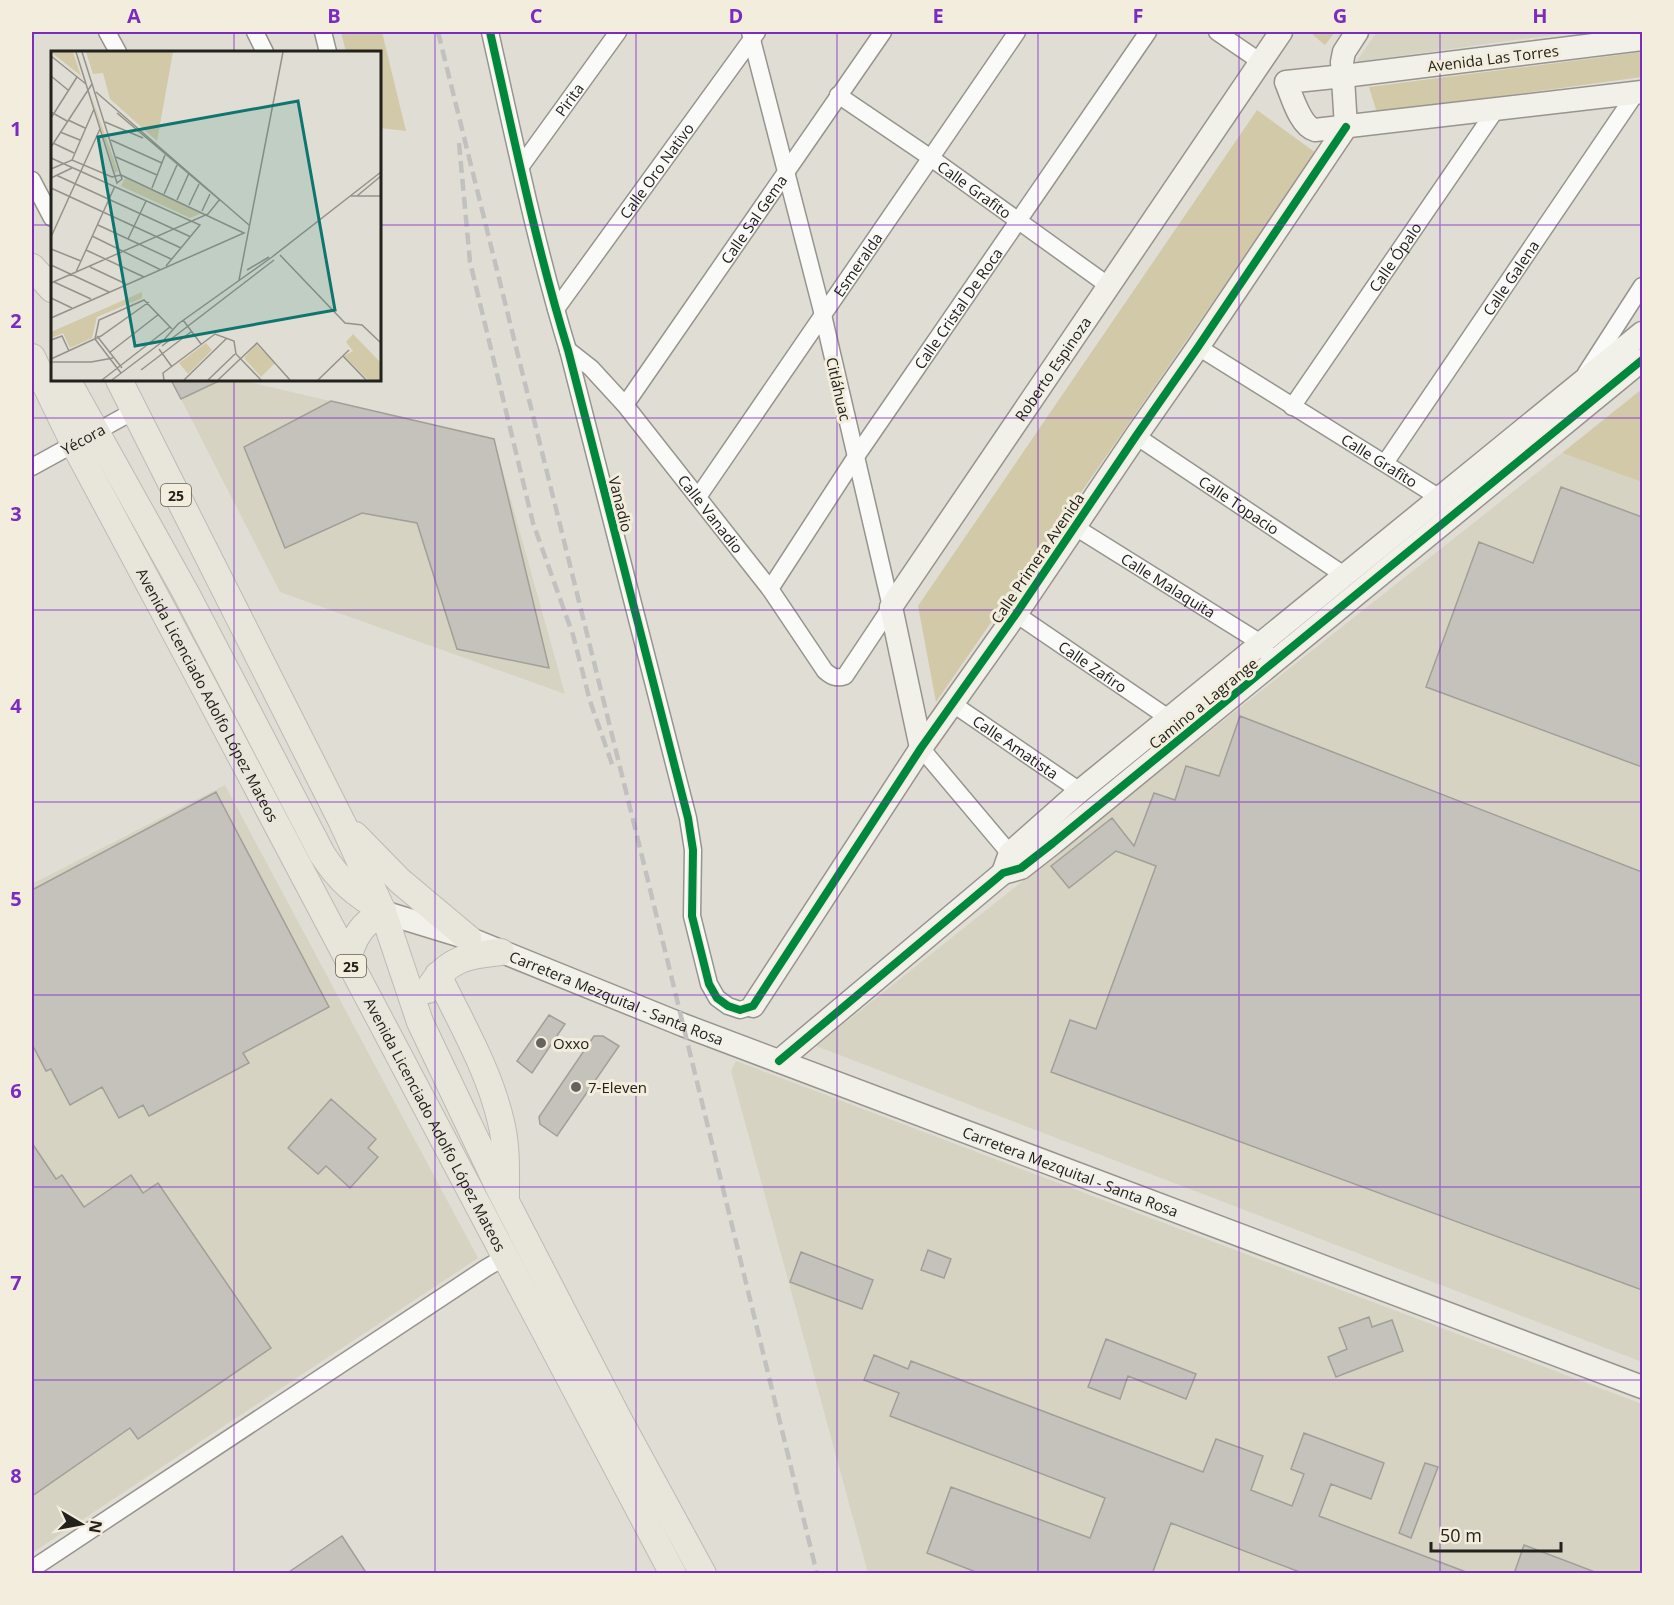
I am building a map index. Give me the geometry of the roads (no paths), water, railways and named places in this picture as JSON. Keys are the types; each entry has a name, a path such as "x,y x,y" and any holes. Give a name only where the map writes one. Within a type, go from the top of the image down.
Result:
{"main road":[{"path":"32,267 51,288"},
{"path":"32,355 51,367"},
{"name":"Avenida Licenciado Adolfo López Mateos","path":"32,355 74,444 673,1574"},
{"path":"65,381 70,385 187,595 322,854 345,885 383,912"},
{"name":"Avenida Licenciado Adolfo López Mateos","path":"119,381 342,822 383,912 420,1022 506,1202 613,1408 703,1574"},
{"path":"342,822 400,881 468,938"},
{"path":"348,960 351,946 363,926 371,918 383,912"},
{"path":"420,1022 426,995 438,975 451,964 465,957 501,952"},
{"path":"438,975 495,1098 505,1145 506,1202"}],"street":[{"path":"107,32 117,51"},
{"path":"255,32 264,51"},
{"path":"323,32 328,51"},
{"name":"Vanadio","path":"490,32 556,309 688,818 693,850 692,916 709,984 717,998 728,1006 740,1010 753,1006"},
{"name":"Pirita","path":"521,166 618,32"},
{"name":"Calle Sal Gema","path":"625,405 883,32"},
{"name":"Esmeralda","path":"698,498 1017,32"},
{"name":"Calle Cristal De Roca","path":"770,589 855,458 1148,32"},
{"path":"1217,32 1286,82 1303,121 1310,129 1315,130 1639,92"},
{"name":"Roberto Espinoza","path":"845,676 1281,32"},
{"path":"1347,127 1342,62 1344,52 1357,32"},
{"name":"Citláhuac","path":"753,34 823,315 891,607 921,748"},
{"name":"Calle Oro Nativo","path":"556,309 753,34"},
{"name":"Avenida Las Torres","path":"1286,82 1642,39"},
{"name":"Calle Galena","path":"1385,464 1639,92"},
{"name":"Calle Grafito","path":"838,95 931,158 1109,286"},
{"name":"Calle Ópalo","path":"1292,407 1497,108"},
{"name":"Calle Primera Avenida","path":"753,1006 921,748 1016,614 1347,127"},
{"path":"32,180 51,216"},
{"path":"1577,387 1642,286"},
{"name":"Camino a Lagrange","path":"1011,865 1080,792 1642,333"},
{"name":"Calle Grafito","path":"1198,347 1440,498"},
{"name":"Calle Vanadio","path":"568,350 591,368 625,405 770,589 825,671 835,678 845,676"},
{"name":"Camino a Lagrange","path":"779,1061 1011,865 1273,663 1642,360"},
{"name":"Yécora","path":"35,465 134,411"},
{"name":"Calle Topacio","path":"1136,436 1344,575"},
{"path":"32,448 35,465"},
{"name":"Calle Malaquita","path":"1075,527 1261,643"},
{"name":"Calle Zafiro","path":"1016,614 1170,719"},
{"path":"1261,643 1273,663"},
{"name":"Calle Amatista","path":"953,704 1080,792"},
{"path":"921,748 1011,865"},
{"name":"Carretera Mezquital - Santa Rosa","path":"383,912 468,938 683,1025 1642,1388"},
{"path":"32,1569 504,1257"}],"railway":[{"path":"438,32 817,1574"},
{"path":"459,143 470,262 533,523 573,635 590,701 613,767"}],"place":[{"name":"Oxxo","path":"541,1043"},
{"name":"7-Eleven","path":"576,1087"}]}
